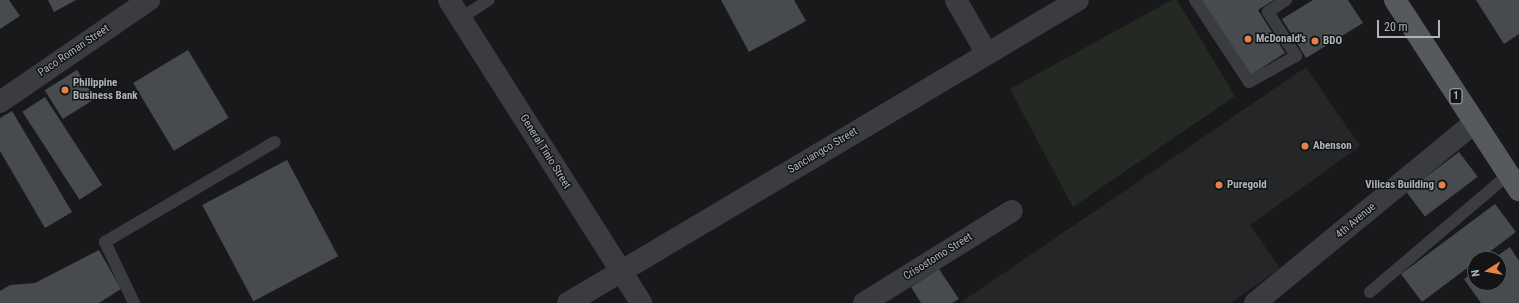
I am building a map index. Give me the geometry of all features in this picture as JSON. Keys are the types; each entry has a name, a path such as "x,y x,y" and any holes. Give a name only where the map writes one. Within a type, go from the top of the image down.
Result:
{"main road":[{"name":"1","path":"1395,0 1514,182"}],"street":[{"name":"Paco Roman Street","path":"0,102 149,0"},
{"name":"General Tinio Street","path":"450,0 620,272 641,303"},
{"path":"956,0 987,54"},
{"name":"Sanciangco Street","path":"568,303 1078,0"},
{"name":"4th Avenue","path":"1255,303 1474,123"},
{"name":"Crisostomo Street","path":"864,303 1012,212"}],"lane":[{"path":"461,18 489,0"},
{"path":"1195,0 1249,82 1296,56 1268,12 1286,0"},
{"path":"134,303 105,242 275,142"},
{"path":"1370,292 1514,182"}],"shaded area":[{"path":"1172,0 1177,0 1235,96 1073,207 1010,89"},
{"name":"Puregold","path":"1306,67 1360,146 1250,225 1280,268 1231,303 960,303"}],"building":[{"path":"0,0 9,0 20,16 0,29"},
{"path":"48,0 76,0 54,12"},
{"path":"721,0 794,0 806,21 749,52"},
{"path":"1201,0 1274,0 1258,10 1285,53 1249,76"},
{"name":"BDO","path":"1313,0 1348,0 1363,23 1306,58 1282,19"},
{"path":"1476,0 1519,0 1519,34 1504,44"},
{"path":"188,50 229,118 174,151 133,83"},
{"path":"77,70 95,99 63,119 45,90"},
{"path":"45,97 102,185 80,200 22,112"},
{"path":"12,111 72,212 45,228 0,151 0,118"},
{"name":"Vilicas Building","path":"1459,152 1478,177 1425,216 1406,192"},
{"path":"287,160 338,256 253,301 202,205"},
{"path":"1495,204 1516,232 1491,251 1467,251 1467,268 1422,302 1401,274"},
{"path":"1510,247 1519,261 1519,303 1481,303 1472,291 1507,291 1507,251 1504,251"},
{"path":"99,250 121,289 99,303 0,303 0,291 10,285 35,283"},
{"path":"939,269 959,299 952,303 921,303 911,287"}],"place":[{"name":"McDonald's","path":"1248,39"},
{"name":"BDO","path":"1315,41"},
{"name":"Philippine Business Bank","path":"65,90"},
{"name":"Abenson","path":"1305,146"},
{"name":"Puregold","path":"1219,185"},
{"name":"Vilicas Building","path":"1442,185"}]}
